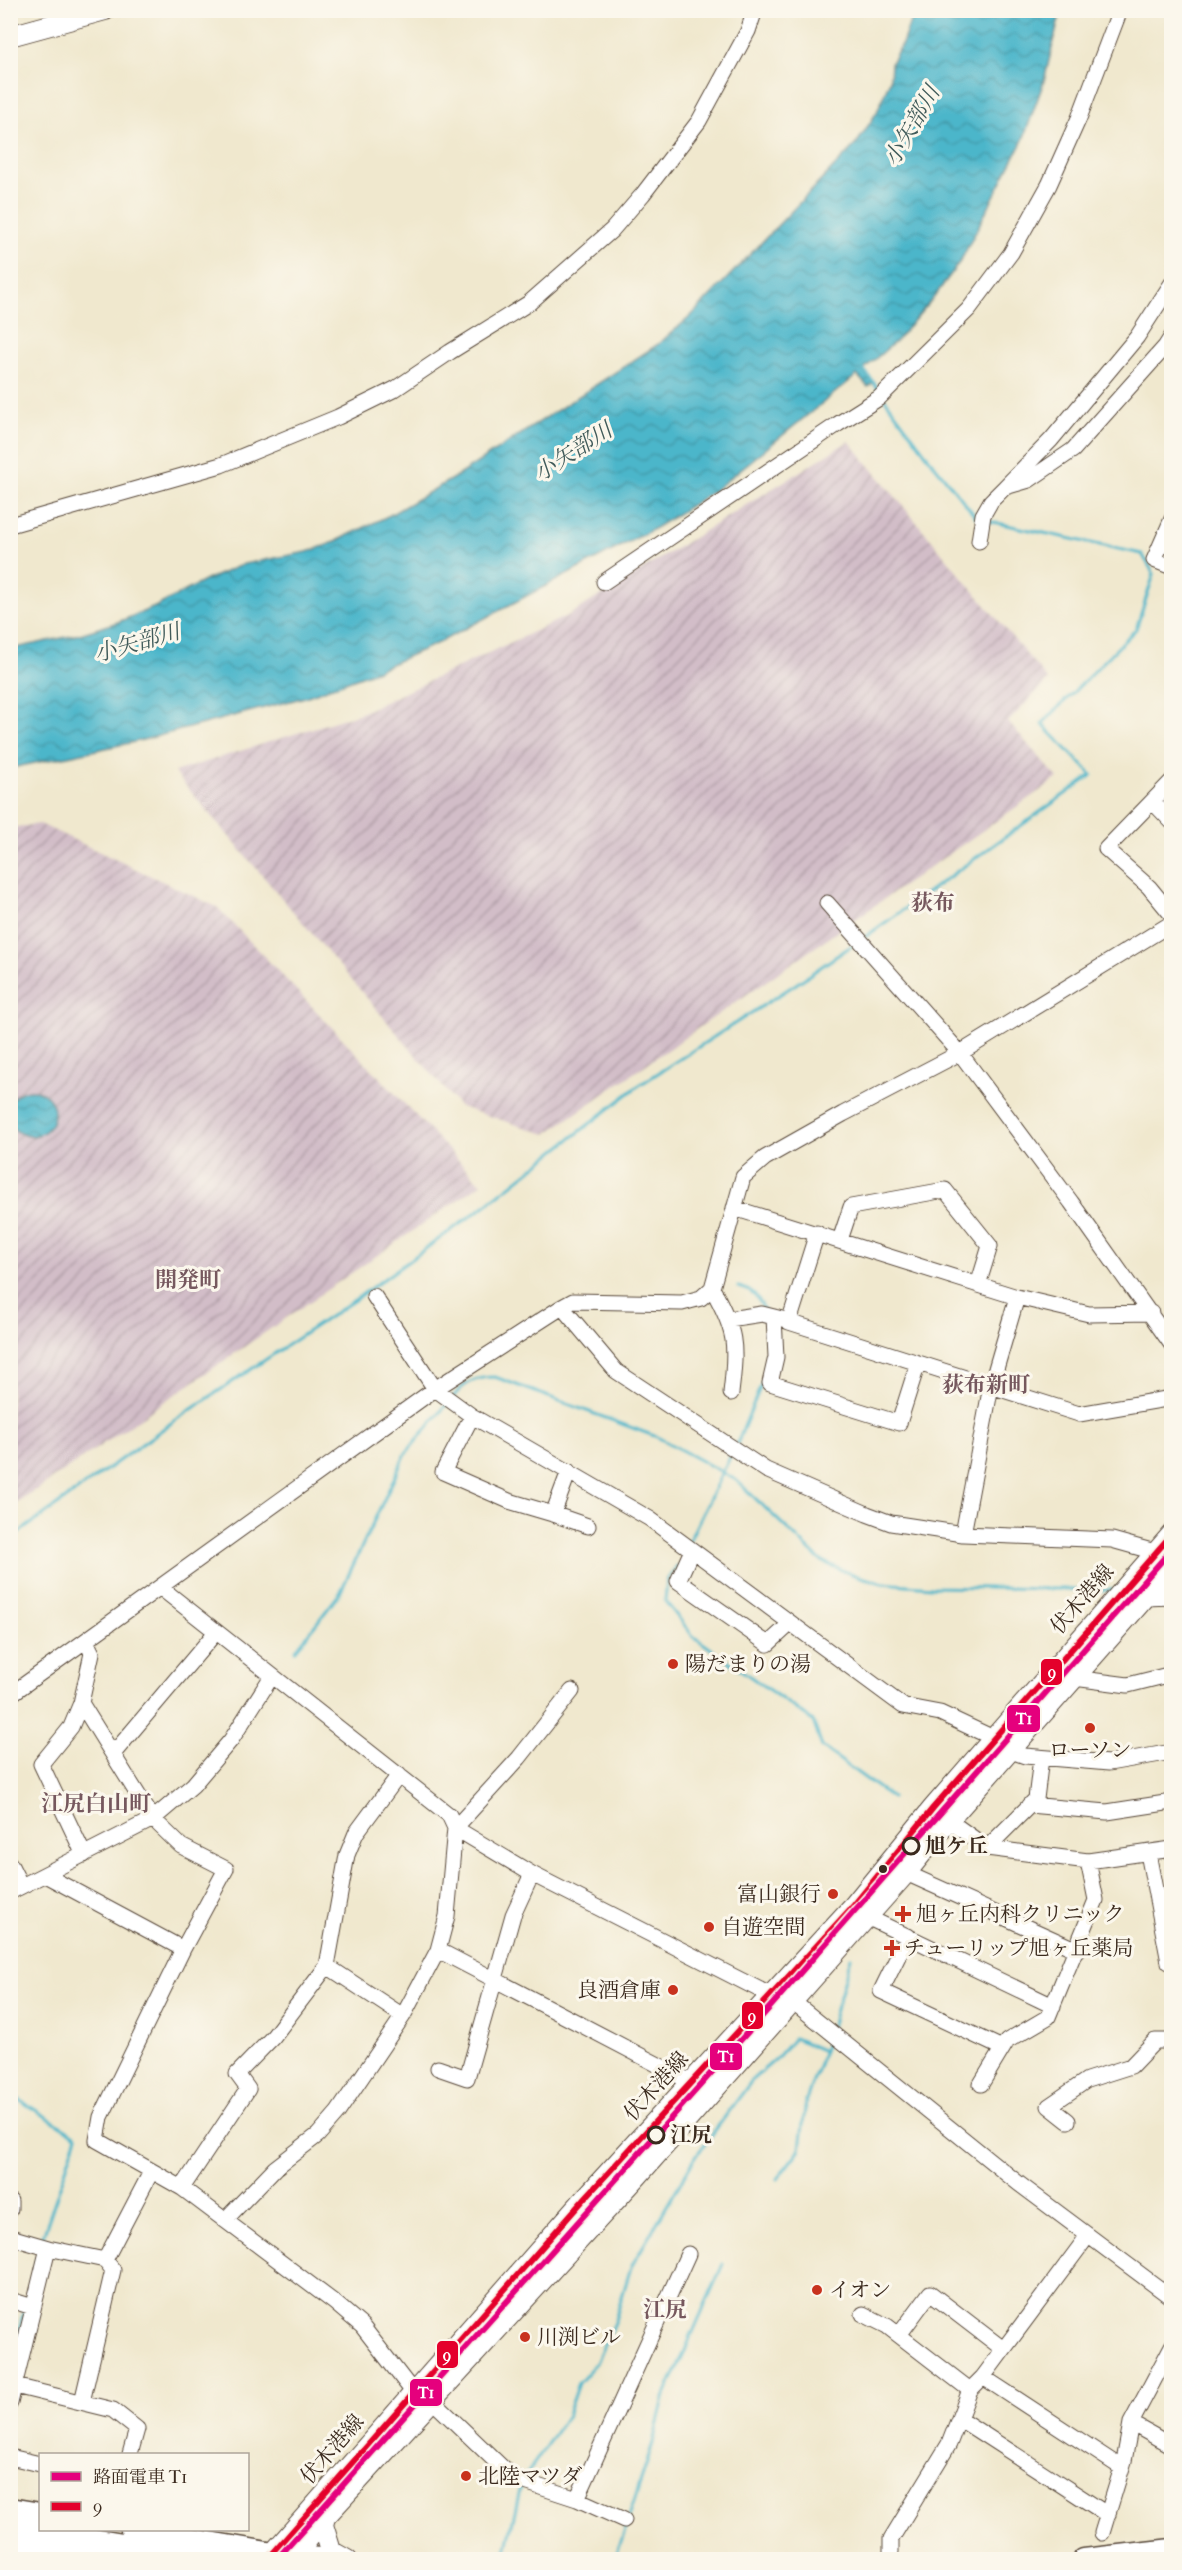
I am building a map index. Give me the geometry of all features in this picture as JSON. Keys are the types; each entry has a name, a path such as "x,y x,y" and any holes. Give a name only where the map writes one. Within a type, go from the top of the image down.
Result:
{"highway":[{"path":"10,2509 39,2514"},
{"path":"10,2526 39,2531"},
{"path":"40,2531 211,2559"},
{"path":"143,2531 282,2557 331,2559"},
{"path":"10,2544 113,2559"},
{"path":"1084,2559 1172,2550"}],"main road":[{"path":"10,36 105,10"},
{"name":"伏木港線","path":"282,2557 325,2517 432,2403 634,2180 791,2000 906,1873 941,1814 994,1740 1172,1534"},
{"name":"伏木港線","path":"282,2557 413,2392 586,2197 854,1905 941,1814 1011,1751 1172,1567"},
{"path":"325,2517 323,2525 332,2551 347,2559"}],"street":[{"path":"10,525 221,465 338,417 395,389 529,303 612,230 644,194 699,121 748,31 755,10"},
{"path":"604,582 879,398 969,309 1011,253 1049,185 1079,118 1120,10"},
{"path":"979,541 983,515 991,501 1051,440 1137,337 1172,283"},
{"path":"1005,487 1029,480 1073,450 1165,347 1172,336"},
{"path":"1172,519 1154,560 1172,567"},
{"path":"1172,781 1106,849 1149,887 1172,915"},
{"path":"1153,802 1172,822"},
{"path":"827,903 960,1053 1151,1313 1172,1345"},
{"path":"10,1695 435,1389 562,1307 573,1301 587,1300 682,1303 701,1298 712,1288 743,1177 765,1158 960,1053 1172,923"},
{"path":"840,1240 851,1207 945,1190 990,1246 978,1285"},
{"path":"734,1208 1017,1297 1089,1314 1151,1313"},
{"path":"789,1322 818,1233"},
{"path":"712,1288 729,1319 736,1354 731,1393"},
{"path":"374,1296 435,1389 472,1416 650,1519 903,1706 940,1713 1011,1751 1041,1758 1109,1762 1172,1752"},
{"path":"963,1534 991,1386 1017,1297"},
{"path":"562,1307 616,1371 766,1470 891,1523 963,1534 1112,1540 1155,1552"},
{"path":"729,1319 762,1314 774,1317 1079,1414 1172,1398"},
{"path":"774,1317 776,1357 770,1383 899,1423 918,1363"},
{"path":"472,1416 443,1472 509,1501 588,1526"},
{"path":"553,1514 569,1471"},
{"path":"692,1550 678,1581 768,1644 791,1623"},
{"path":"161,1588 449,1815 455,1828 447,1916 438,1950 403,2016 338,2112 318,2135 275,2168 225,2220"},
{"path":"1144,1598 1172,1597"},
{"path":"113,1754 216,1632"},
{"path":"84,1855 41,1764 71,1726 81,1703 92,1653 86,1641"},
{"path":"1074,1678 1128,1685 1172,1674"},
{"path":"10,1864 16,1889 153,1819 193,1785 231,1740 272,1676"},
{"path":"455,1828 519,1758 572,1691"},
{"path":"81,1703 153,1819 181,1846 226,1869 183,1949 101,2117 97,2140 182,2188 362,2326 413,2392 438,2406 509,2474 577,2499 624,2520"},
{"path":"987,1848 1036,1799 1041,1758"},
{"path":"182,2188 248,2089 237,2074 273,2037 327,1966 347,1855 356,1833 399,1775"},
{"path":"1029,1806 1107,1812 1172,1802"},
{"path":"941,1814 987,1848 1088,1861 1172,1849"},
{"path":"455,1828 532,1874 770,1995 791,2000 1087,2237 1172,2298"},
{"path":"1148,1853 1169,1962 1172,1963"},
{"path":"981,2084 1007,2041 1048,2017 1096,1900 1088,1861"},
{"path":"906,1873 1077,1950"},
{"path":"438,2068 467,2078 513,1915 532,1874"},
{"path":"45,1875 183,1949"},
{"path":"867,1917 1053,2006"},
{"path":"908,1936 881,1991 1002,2048"},
{"path":"438,1950 692,2082"},
{"path":"327,1966 403,2016"},
{"path":"1068,2121 1049,2106 1087,2080 1131,2067 1155,2041 1172,2042"},
{"path":"105,2260 151,2172"},
{"path":"10,2201 10,2209"},
{"path":"10,2237 105,2260 113,2270 82,2402"},
{"path":"891,2552 891,2539 949,2444 970,2390 983,2377 1087,2237"},
{"path":"10,2403 24,2304 42,2246"},
{"path":"577,2499 688,2254"},
{"path":"899,2335 930,2293 1003,2349"},
{"path":"863,2314 899,2335 970,2390"},
{"path":"1102,2534 1122,2468 1131,2423 1165,2375 1172,2346"},
{"path":"983,2377 1122,2468"},
{"path":"14,2379 113,2410 137,2429 130,2453"},
{"path":"960,2419 1108,2515"},
{"path":"1131,2423 1172,2446"},
{"path":"10,2457 39,2464"}],"shaded area":[{"path":"849,441 1048,680 1008,722 1058,778 546,1134 460,1107 174,772 361,713 571,614"},
{"path":"40,824 217,907 481,1184 11,1507 10,828"}],"water":[{"name":"小矢部川","path":"914,11 1061,11 1044,81 1023,140 961,260 935,296 899,338 863,370 873,383 868,387 857,375 715,490 657,527 440,642 375,671 305,697 139,741 11,768 11,649 80,634 118,622 155,607 208,579 244,564 307,552 330,544 390,515 457,476 657,345 690,317 857,143 877,112 890,80 891,63 902,44"},
{"path":"31,1090 47,1097 54,1113 47,1129 31,1136 15,1129 8,1113 15,1097"}],"waterway":[{"path":"862,367 880,391"},
{"path":"885,399 976,517"},
{"path":"865,937 1092,775 1042,724 1136,629 1154,574 1142,554 988,521"},
{"path":"10,1539 174,1421 356,1299 482,1208 638,1086 857,942"},
{"path":"738,1287 754,1295 764,1310"},
{"path":"453,1397 471,1381 495,1377 657,1437 736,1480 821,1561 851,1574 882,1583 932,1587 1113,1590"},
{"path":"737,1444 764,1378"},
{"path":"295,1651 340,1593 406,1453 447,1404"},
{"path":"689,1541 732,1453"},
{"path":"677,1566 667,1580 665,1601 693,1636 813,1721 822,1747 892,1798"},
{"path":"831,2027 851,1957"},
{"path":"777,2179 800,2149 806,2100 829,2037"},
{"path":"525,2477 567,2415 578,2383 596,2363 615,2320 631,2267 696,2156 753,2079 777,2058 794,2038 824,2051"},
{"path":"10,2094 77,2136 41,2242"},
{"path":"27,2300 39,2252"},
{"path":"629,2517 653,2443 664,2398 723,2264"},
{"path":"10,2366 24,2310"},
{"path":"501,2558 506,2551 521,2486"},
{"path":"617,2554 627,2524"}],"tram line":[{"path":"276,2560 771,2006 1172,1549"},
{"name":"T1","path":"276,2560 771,2006 1172,1549"}],"transit line":[{"name":"9","path":"267,2560 586,2197 854,1905 933,1808 1172,1534"}],"place":[{"name":"陽だまりの湯","path":"673,1664"},
{"name":"ローソン","path":"1090,1728"},
{"name":"旭ケ丘","path":"911,1846"},
{"name":"富山銀行","path":"833,1894"},
{"name":"旭ヶ丘内科クリニック","path":"903,1914"},
{"name":"自遊空間","path":"709,1927"},
{"name":"チューリップ旭ヶ丘薬局","path":"892,1948"},
{"name":"良酒倉庫","path":"673,1990"},
{"name":"江尻","path":"656,2135"},
{"name":"イオン","path":"817,2290"},
{"name":"川渕ビル","path":"525,2337"},
{"name":"北陸マツダ","path":"466,2476"}],"district":[{"name":"荻布","path":"933,903"},
{"name":"開発町","path":"188,1280"},
{"name":"荻布新町","path":"986,1385"},
{"name":"江尻白山町","path":"96,1804"},
{"name":"江尻","path":"665,2310"}]}
